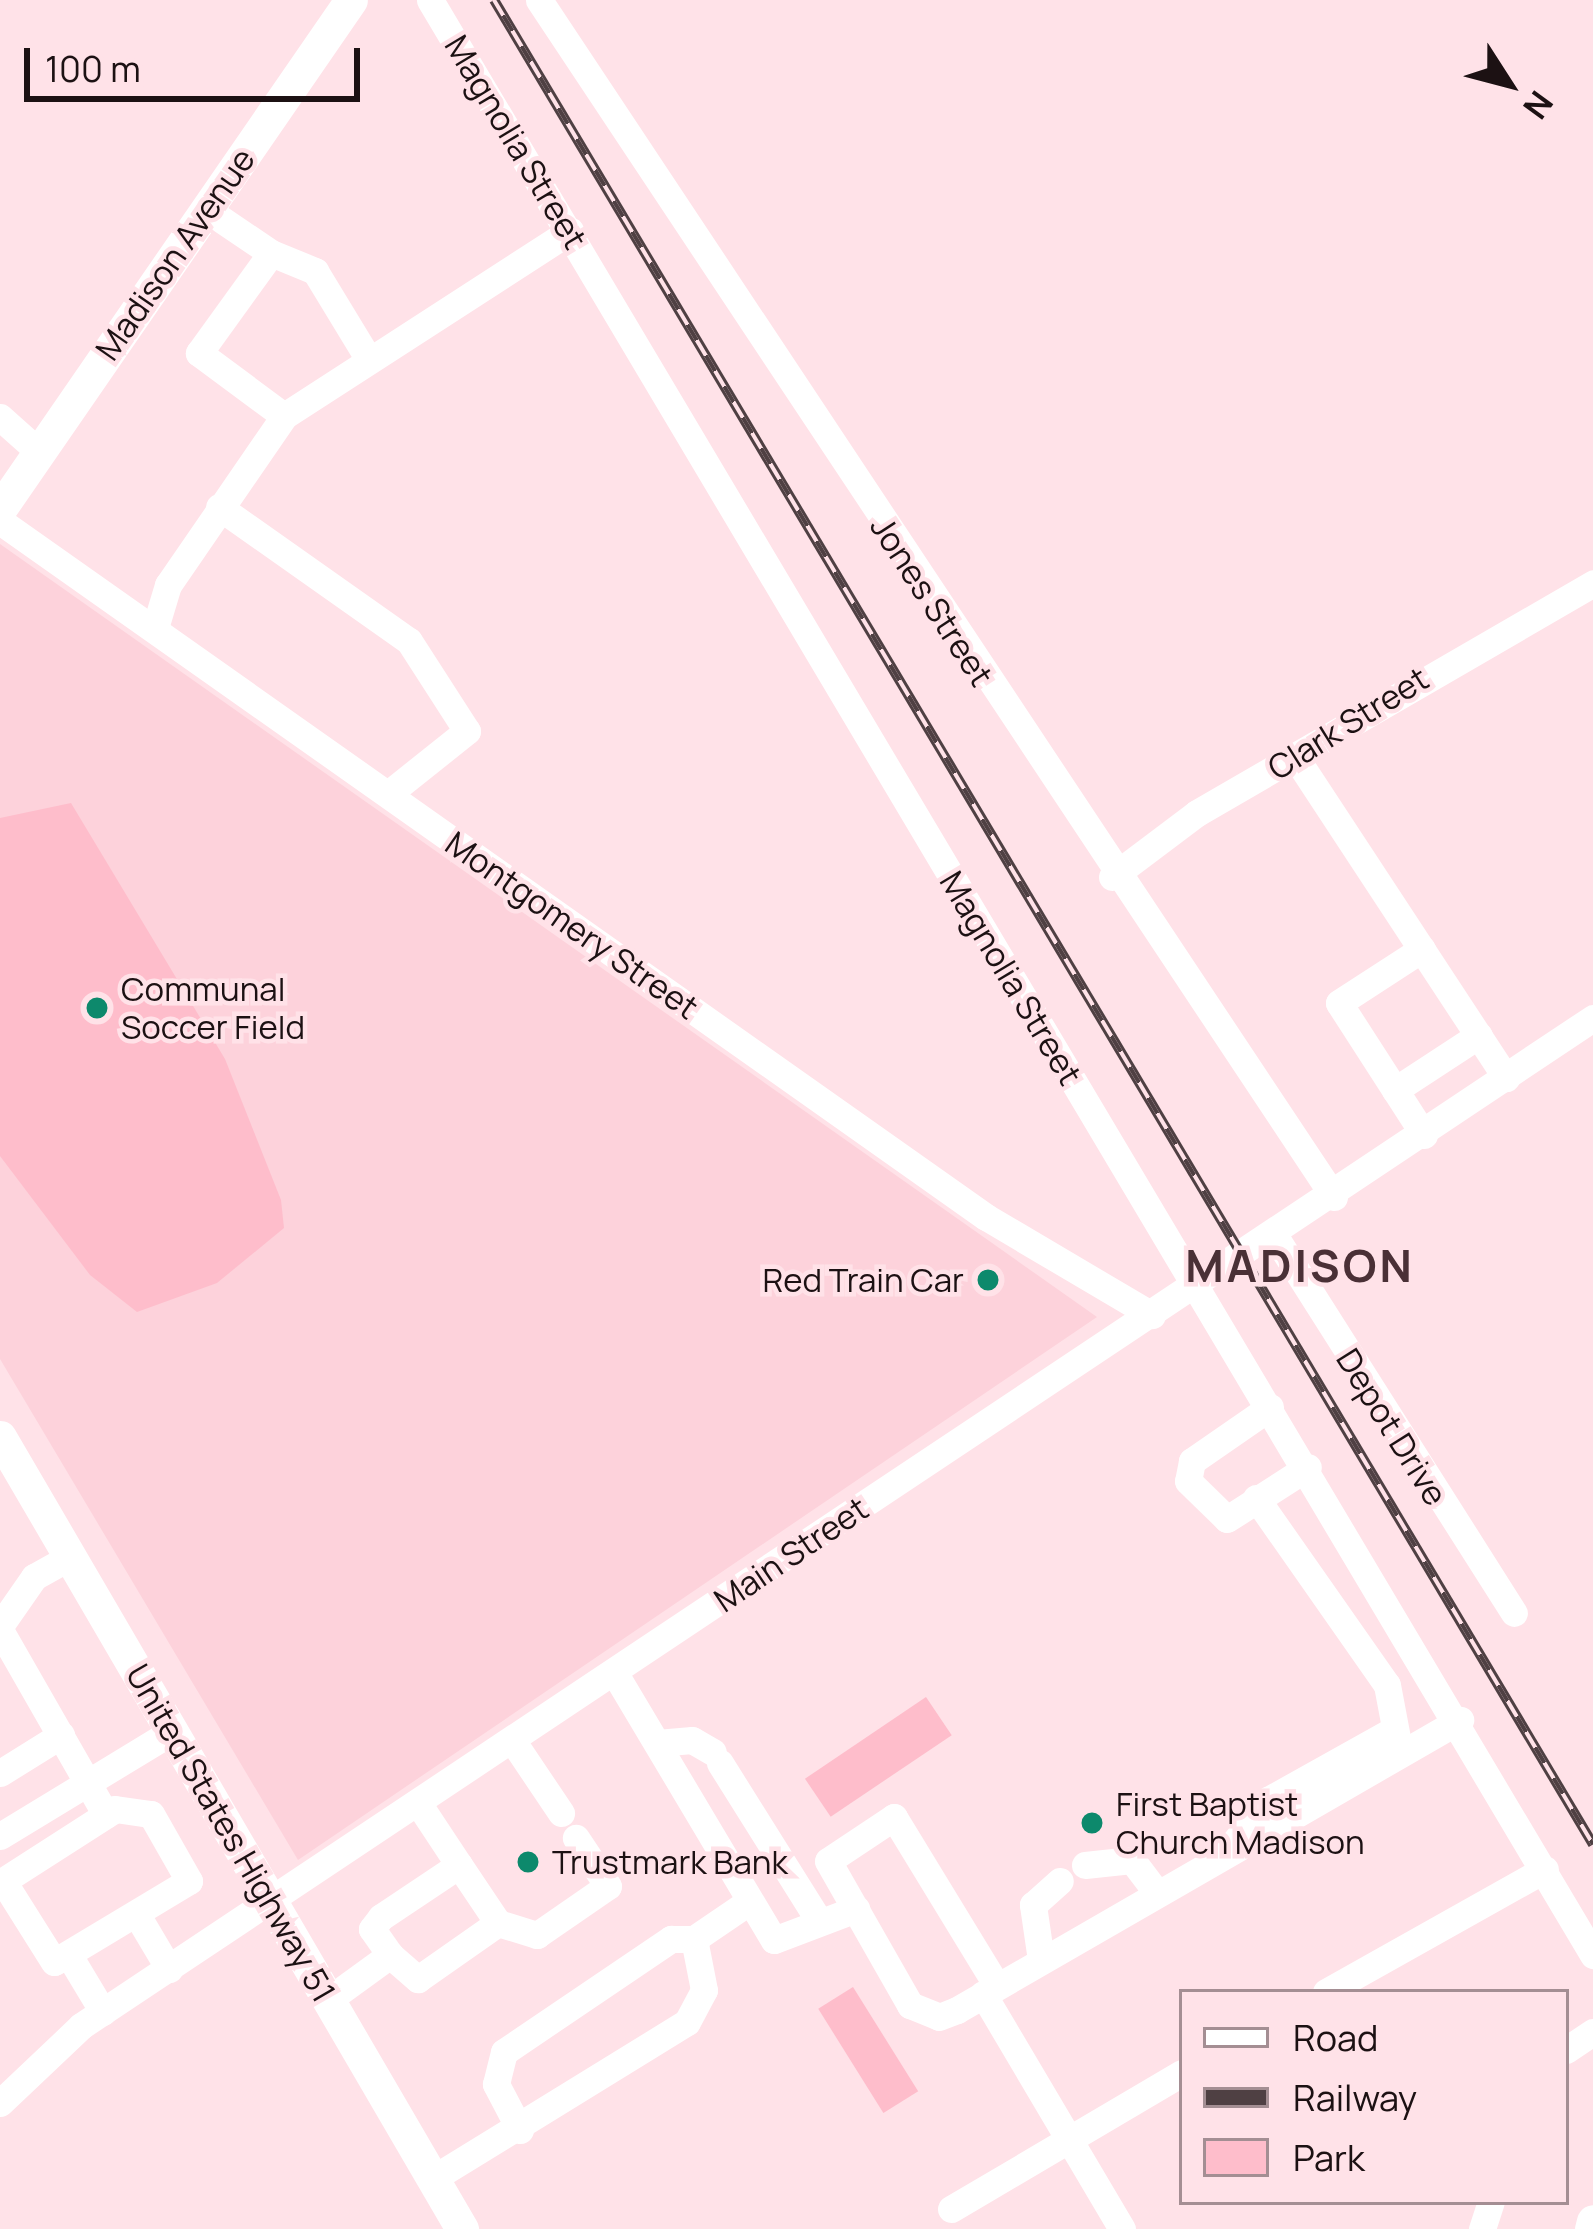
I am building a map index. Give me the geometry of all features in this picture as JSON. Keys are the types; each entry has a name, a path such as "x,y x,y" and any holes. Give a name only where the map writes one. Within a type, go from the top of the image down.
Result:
{"main road":[{"name":"Madison Avenue","path":"0,508 350,0"},
{"name":"United States Highway 51","path":"0,1438 461,2229"}],"street":[{"name":"Magnolia Street","path":"430,0 1195,1288 1460,1720 1593,1955"},
{"name":"Jones Street","path":"539,0 1112,877 1334,1197"},
{"path":"206,209 271,253 315,271 366,355"},
{"path":"155,628 168,585 284,416 366,355 570,231"},
{"path":"271,253 199,353 284,416"},
{"path":"0,417 38,451"},
{"path":"219,507 409,641 467,731 388,794"},
{"name":"Montgomery Street","path":"0,521 986,1216 1152,1315"},
{"name":"Clark Street","path":"1112,877 1296,758 1593,583"},
{"path":"1296,758 1506,1078"},
{"path":"1422,949 1339,1004 1424,1135"},
{"name":"Main Street","path":"0,2103 103,2012 1152,1315 1276,1238 1593,1018"},
{"path":"1395,1090 1479,1035"},
{"name":"Depot Drive","path":"1276,1238 1514,1613"},
{"path":"1270,1407 1186,1471 1218,1517 1308,1467"},
{"path":"1256,1498 1387,1685 1396,1742"},
{"path":"70,1557 34,1577 0,1628 106,1815"},
{"path":"614,1672 747,1904 774,1940 816,1916 856,1910"},
{"path":"1122,2229 1070,2141 990,1990 894,1817 828,1861 923,2014 990,1990 1227,1853 1396,1742 1460,1720"},
{"path":"20,1867 0,1837 171,1732"},
{"path":"0,1773 61,1736"},
{"path":"512,1740 560,1813"},
{"path":"657,1743 692,1740 717,1757 816,1916"},
{"path":"418,1803 498,1923 537,1935 608,1886 576,1838"},
{"path":"151,1814 189,1876 70,1957 48,1959 4,1889 20,1867 106,1815 151,1814"},
{"path":"1085,1865 1132,1859 1157,1893"},
{"path":"459,1864 381,1916 372,1929 389,1955 418,1978 498,1923"},
{"path":"1331,1989 1544,1869"},
{"path":"1041,1960 1033,1905 1060,1881"},
{"path":"520,2130 496,2084 504,2051 671,1939 694,1939 747,1904"},
{"path":"137,1915 169,1969"},
{"path":"432,2179 520,2130 687,2022 706,1978 694,1939"},
{"path":"328,2000 389,1955"},
{"path":"70,1957 103,2012"},
{"path":"951,2209 1179,2075"}],"shaded area":[{"path":"0,544 1097,1317 298,1860 0,1359"}],"green space":[{"name":"Communal Soccer Field","path":"71,803 225,1059 281,1200 284,1228 217,1283 137,1312 90,1275 0,1156 0,818"},
{"path":"926,1697 952,1735 831,1817 805,1779"},
{"path":"853,1987 918,2091 883,2113 818,2009"}],"railway":[{"path":"494,0 1593,1844"}],"place":[{"name":"Communal Soccer Field","path":"97,1008"},
{"name":"Red Train Car","path":"988,1280"},
{"name":"First Baptist Church Madison","path":"1092,1823"},
{"name":"Trustmark Bank","path":"528,1862"}],"district":[{"name":"MADISON","path":"1300,1266"}]}
